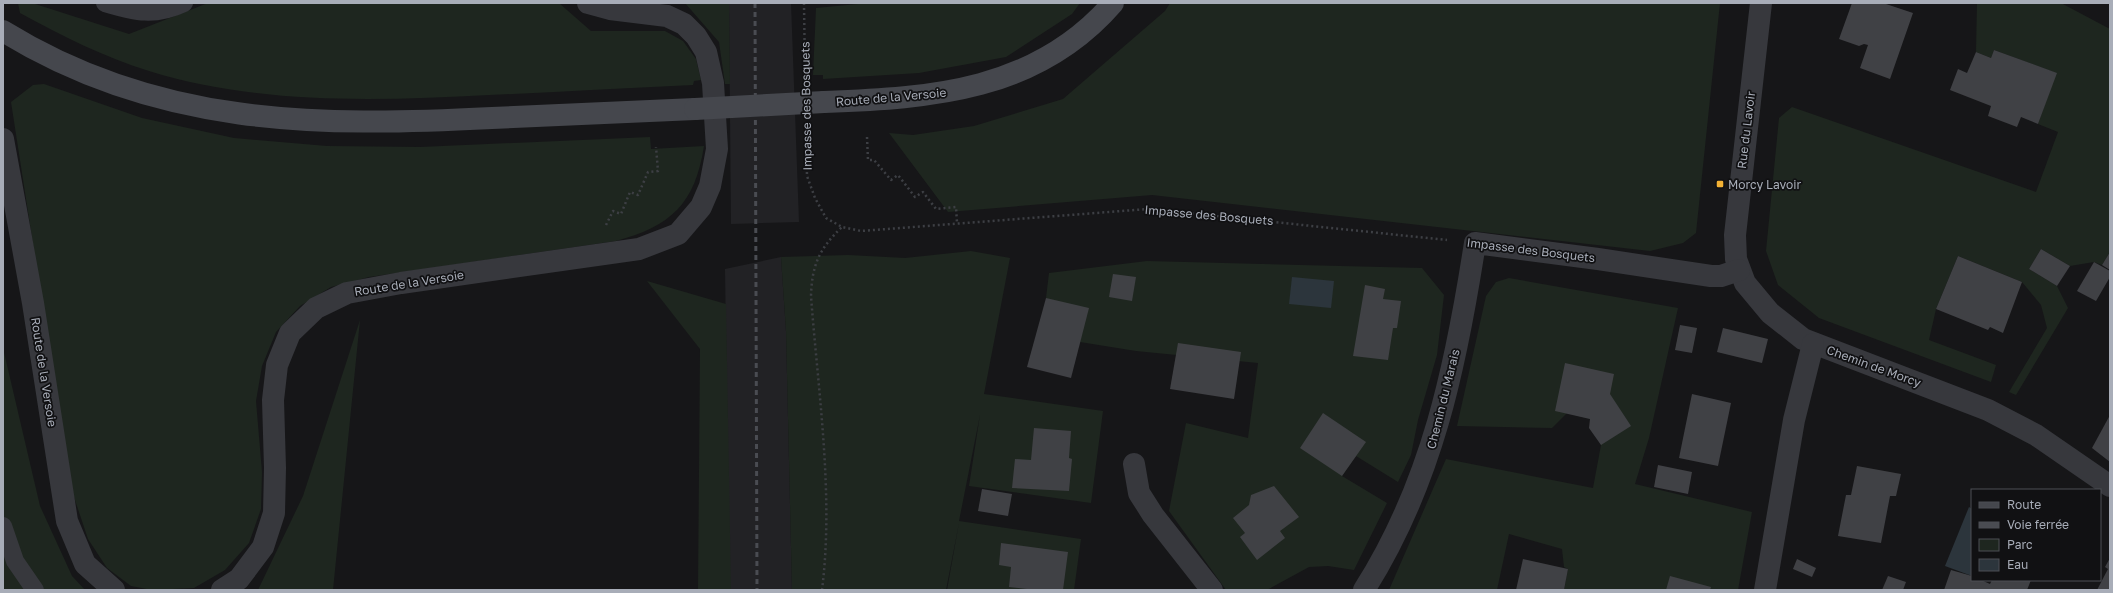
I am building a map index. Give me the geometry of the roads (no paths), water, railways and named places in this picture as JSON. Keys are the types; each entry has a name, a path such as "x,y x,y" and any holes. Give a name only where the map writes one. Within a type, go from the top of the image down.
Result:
{"main road":[{"name":"Route de la Versoie","path":"5,36 93,76 138,92 191,106 279,119 327,122 422,122 883,100 949,92 1009,76 1038,62 1064,46 1089,27 1113,3"}],"street":[{"name":"Route de la Versoie","path":"222,590 239,579 263,547 274,513 275,468 273,400 277,365 290,333 316,308 347,293 402,283 639,249 678,234 701,207 710,186 717,149 713,83 706,52 696,36 684,24 667,16 610,9 588,3"},
{"name":"Rue du Lavoir","path":"1761,3 1735,222 1735,247 1740,270 1745,283 1760,304 1793,332 1813,344"},
{"name":"Route de la Versoie","path":"3,139 33,303 67,521 85,564 114,590"},
{"name":"Impasse des Bosquets","path":"1475,243 1711,276 1721,276 1740,270"},
{"name":"Chemin du Marais","path":"1364,590 1378,568 1412,501 1436,436 1466,302 1475,243"},
{"name":"Chemin de Morcy","path":"1765,590 1794,420 1813,344 1871,364 1988,410 2036,435 2110,486"},
{"path":"1134,464 1139,493 1154,515 1212,590"}],"lane":[{"path":"105,3 146,13 161,12 184,3"},
{"path":"3,526 15,561 23,576 35,590"}],"water":[{"path":"1292,277 1334,281 1331,308 1289,304"},
{"path":"1969,507 1971,508 1971,576 1945,566"}],"railway":[{"path":"755,3 757,590"}],"place":[{"name":"Morcy Lavoir","path":"1720,184"}]}
